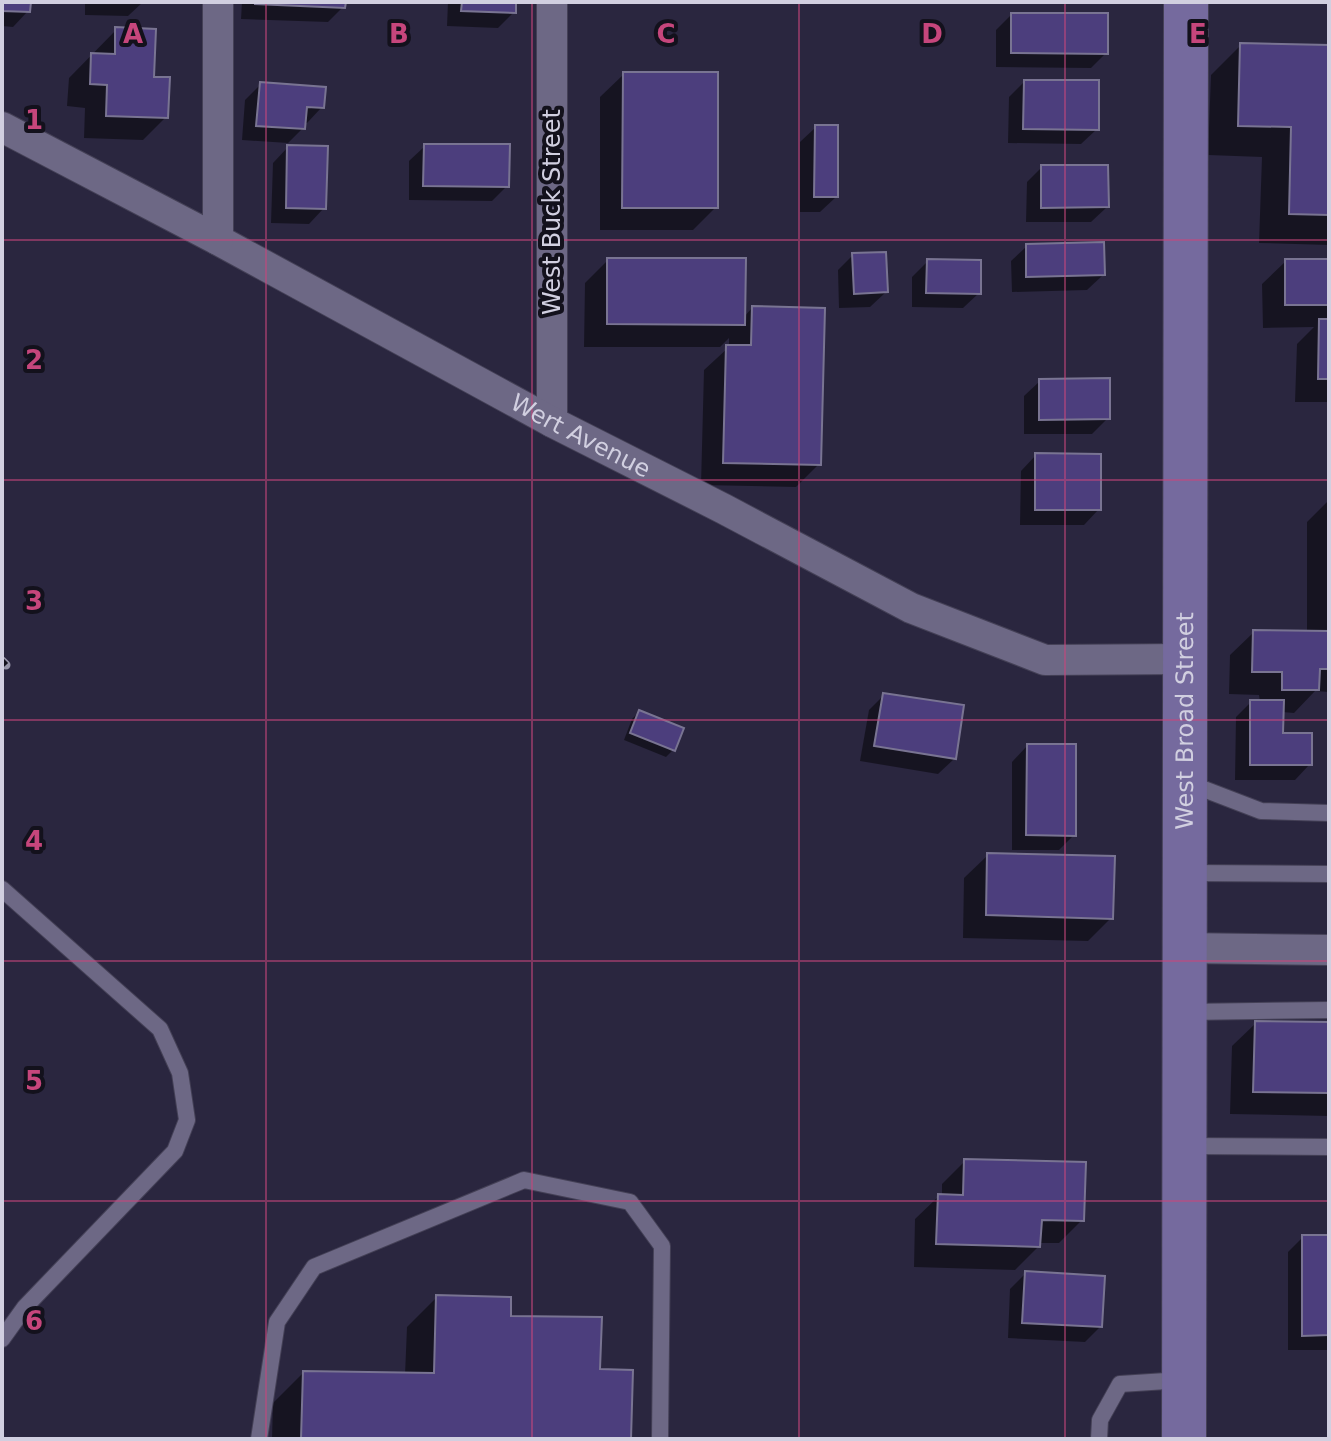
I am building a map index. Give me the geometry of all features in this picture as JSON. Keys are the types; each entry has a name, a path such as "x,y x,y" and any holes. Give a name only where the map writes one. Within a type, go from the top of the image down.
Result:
{"main road":[{"name":"West Broad Street","path":"1184,1439 1186,2"}],"street":[{"path":"218,2 218,240"},
{"name":"West Buck Street","path":"552,2 552,422"},
{"name":"Wert Avenue","path":"2,127 218,240 552,422 911,608 1045,660 1183,659"},
{"path":"1184,948 1329,950"}],"lane":[{"path":"1183,781 1261,811 1329,813"},
{"path":"1183,873 1329,874"},
{"path":"2,889 160,1029 180,1073 187,1120 175,1151 25,1307 2,1339"},
{"path":"1183,1012 1329,1010"},
{"path":"1183,1146 1329,1147"},
{"path":"259,1439 277,1322 314,1267 524,1180 630,1202 662,1246 660,1439"},
{"path":"1099,1439 1100,1420 1120,1384 1184,1380"}],"building":[{"path":"2,2 31,2 30,12 2,11"},
{"path":"255,2 346,2 345,8"},
{"path":"462,2 516,2 516,13 461,11"},
{"path":"1011,13 1108,13 1108,54 1011,53"},
{"path":"115,27 156,29 154,77 170,77 168,118 106,116 107,85 90,84 91,53 115,54"},
{"path":"1240,43 1329,45 1329,215 1289,214 1291,127 1238,126"},
{"path":"623,72 718,72 718,208 622,208"},
{"path":"1024,80 1099,80 1099,130 1023,129"},
{"path":"260,82 326,87 324,108 307,107 305,129 256,126"},
{"path":"815,125 838,125 838,197 814,197"},
{"path":"424,144 510,144 509,187 423,186"},
{"path":"287,145 328,146 326,209 286,208"},
{"path":"1041,165 1108,165 1109,207 1041,208"},
{"path":"1104,242 1105,275 1026,277 1026,244"},
{"path":"886,252 888,292 854,294 852,253"},
{"path":"607,258 746,258 745,325 607,324"},
{"path":"927,259 981,260 981,294 926,293"},
{"path":"1285,259 1329,259 1329,305 1285,305"},
{"path":"752,306 825,308 821,465 723,463 726,345 751,345"},
{"path":"1319,319 1329,319 1329,379 1318,379"},
{"path":"1110,378 1110,419 1039,420 1039,379"},
{"path":"1035,453 1101,454 1101,510 1035,510"},
{"path":"1253,630 1329,631 1329,669 1320,669 1319,690 1282,690 1282,672 1252,672"},
{"path":"883,693 964,705 956,759 874,746"},
{"path":"1250,700 1284,700 1283,733 1312,733 1312,765 1250,765"},
{"path":"639,710 684,728 675,751 630,733"},
{"path":"1027,744 1076,744 1076,836 1026,835"},
{"path":"987,853 1115,856 1113,919 986,915"},
{"path":"1255,1021 1329,1022 1329,1093 1253,1092"},
{"path":"964,1159 1086,1162 1084,1221 1042,1220 1040,1247 936,1244 938,1194 963,1195"},
{"path":"1302,1235 1329,1235 1329,1335 1302,1336"},
{"path":"1025,1271 1105,1276 1102,1327 1022,1323"},
{"path":"436,1295 511,1297 511,1316 602,1317 600,1369 633,1370 631,1439 301,1439 303,1371 434,1373"}],"railway":[{"path":"2,661 6,665"}]}
